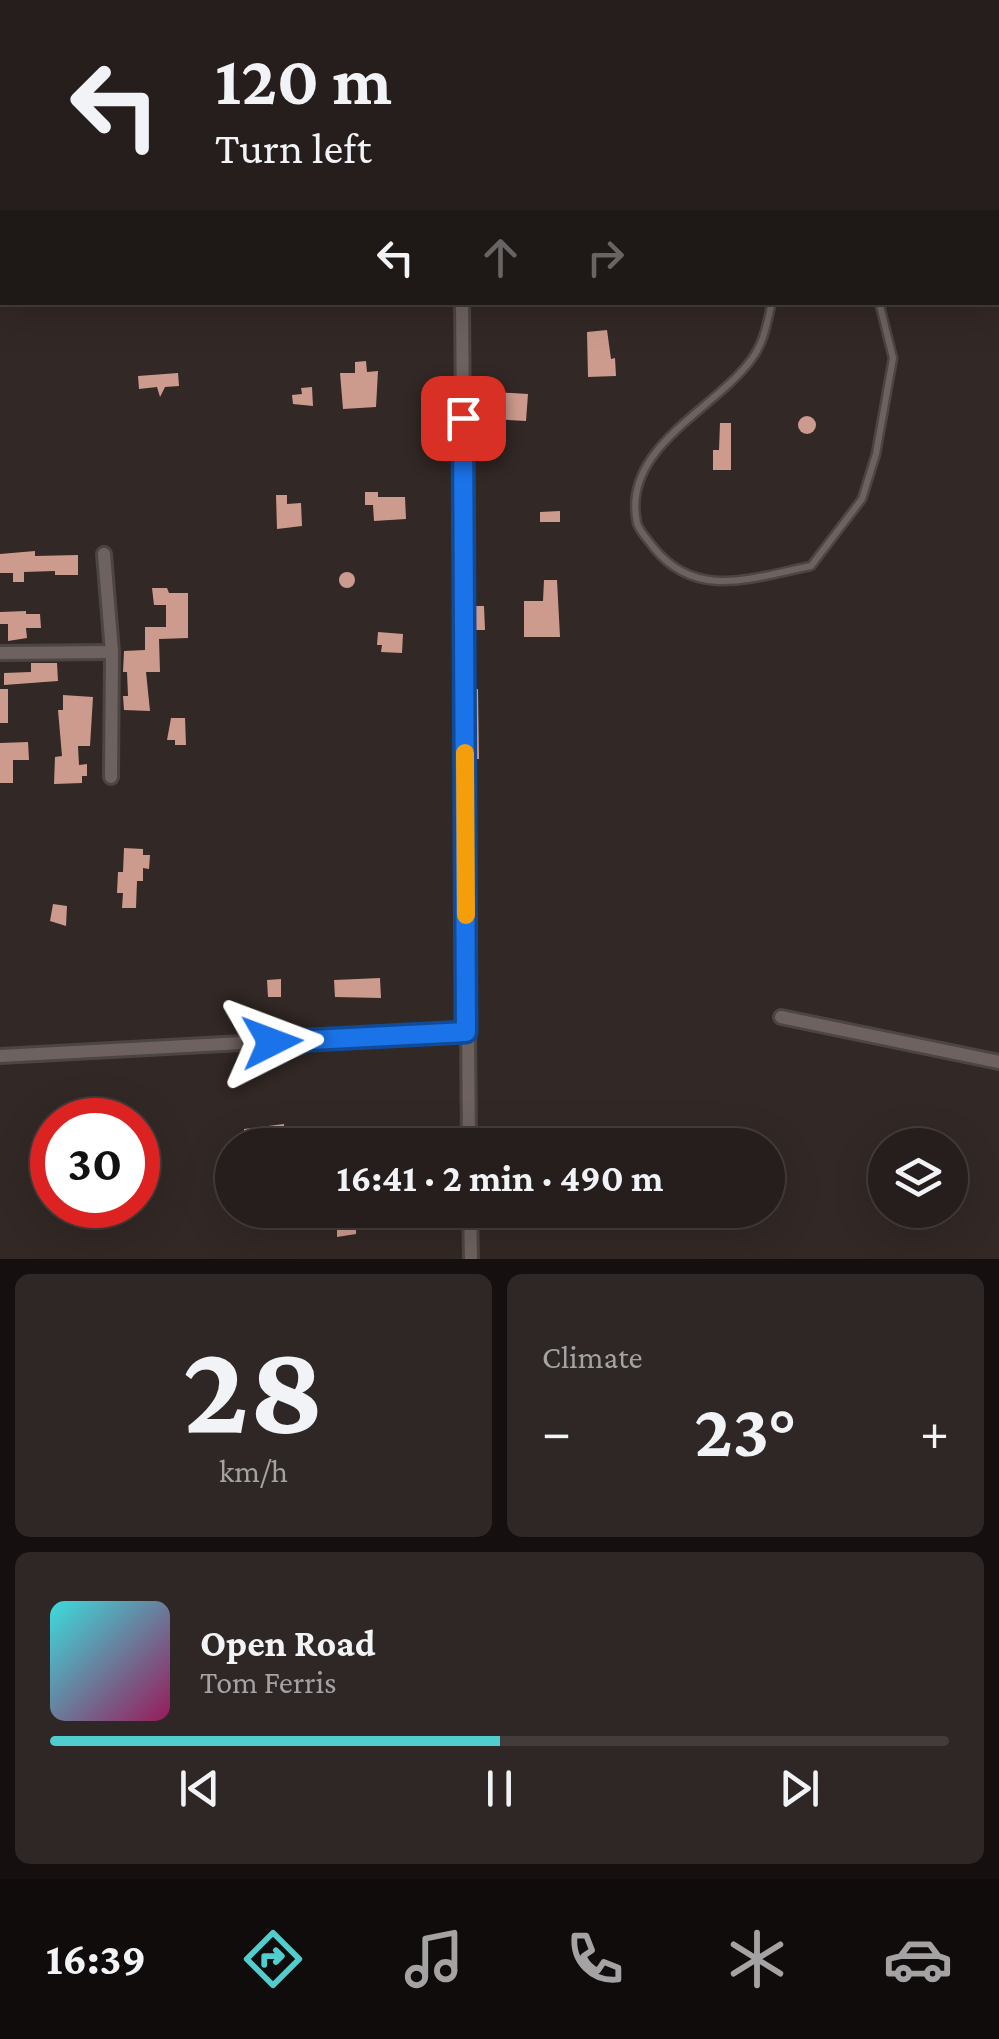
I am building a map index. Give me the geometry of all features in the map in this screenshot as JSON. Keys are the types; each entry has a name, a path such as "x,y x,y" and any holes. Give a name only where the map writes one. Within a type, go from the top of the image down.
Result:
{"street":[{"path":"462,305 468,1128"},
{"path":"104,554 112,652 111,777"},
{"path":"0,653 112,652"},
{"path":"781,1018 999,1062"},
{"path":"0,1056 466,1032"},
{"path":"470,1228 471,1259"}],"lane":[{"path":"771,305 763,340 750,362 648,459 637,492 637,526 662,557 696,580 730,582 811,566 862,499 876,454 893,358 880,305"}],"building":[{"path":"607,330 616,376 588,377 587,332"},
{"path":"366,361 367,372 378,371 376,407 343,409 340,373 355,373 355,362"},
{"path":"178,373 179,386 165,387 160,397 157,387 139,389 138,376"},
{"path":"312,387 313,406 293,404 292,395 302,394 301,388"},
{"path":"494,392 528,394 526,421 492,419"},
{"path":"807,416 816,425 807,434 798,425"},
{"path":"720,423 731,423 731,470 713,470"},
{"path":"365,492 378,492 378,497 405,497 406,519 374,521 373,505 365,505"},
{"path":"276,495 287,495 287,504 301,503 302,526 277,529"},
{"path":"560,511 560,522 540,522 540,512"},
{"path":"35,551 35,556 78,555 78,575 24,572 24,582 13,582 13,573 0,573 0,554"},
{"path":"347,572 355,580 347,588 339,580"},
{"path":"544,580 557,580 560,637 524,637 524,601 543,601"},
{"path":"152,588 188,593 188,638 159,639 160,672 146,672 150,711 124,710 123,696 128,696 124,651 145,650 145,627 166,627 166,605 154,605"},
{"path":"475,606 484,606 485,630 475,630"},
{"path":"0,612 40,614 41,628 26,628 27,638 8,641 8,624 0,624"},
{"path":"378,632 403,634 402,653 381,652"},
{"path":"31,663 57,663 58,681 4,685 4,673 31,672"},
{"path":"0,689 8,689 8,723 0,723"},
{"path":"478,689 479,759 476,759"},
{"path":"63,695 93,697 90,746 78,746 79,765 87,764 87,776 82,776 82,783 54,784 55,757 62,756 58,710 63,710"},
{"path":"171,718 185,718 186,745 167,740"},
{"path":"28,742 29,760 13,760 13,783 0,783 0,743"},
{"path":"124,848 143,849 143,855 150,855 149,869 143,868 143,881 137,881 136,908 122,908 123,893 117,893"},
{"path":"53,904 67,906 66,926 50,921"},
{"path":"380,978 381,998 335,997 334,980"},
{"path":"281,979 281,997 268,997 267,980"},
{"path":"284,1124 284,1128 252,1128"},
{"path":"337,1228 356,1228 356,1234 337,1237"}],"slow traffic":[{"path":"465,753 466,915"}],"route":[{"path":"272,1042 466,1032 463,418"}]}
